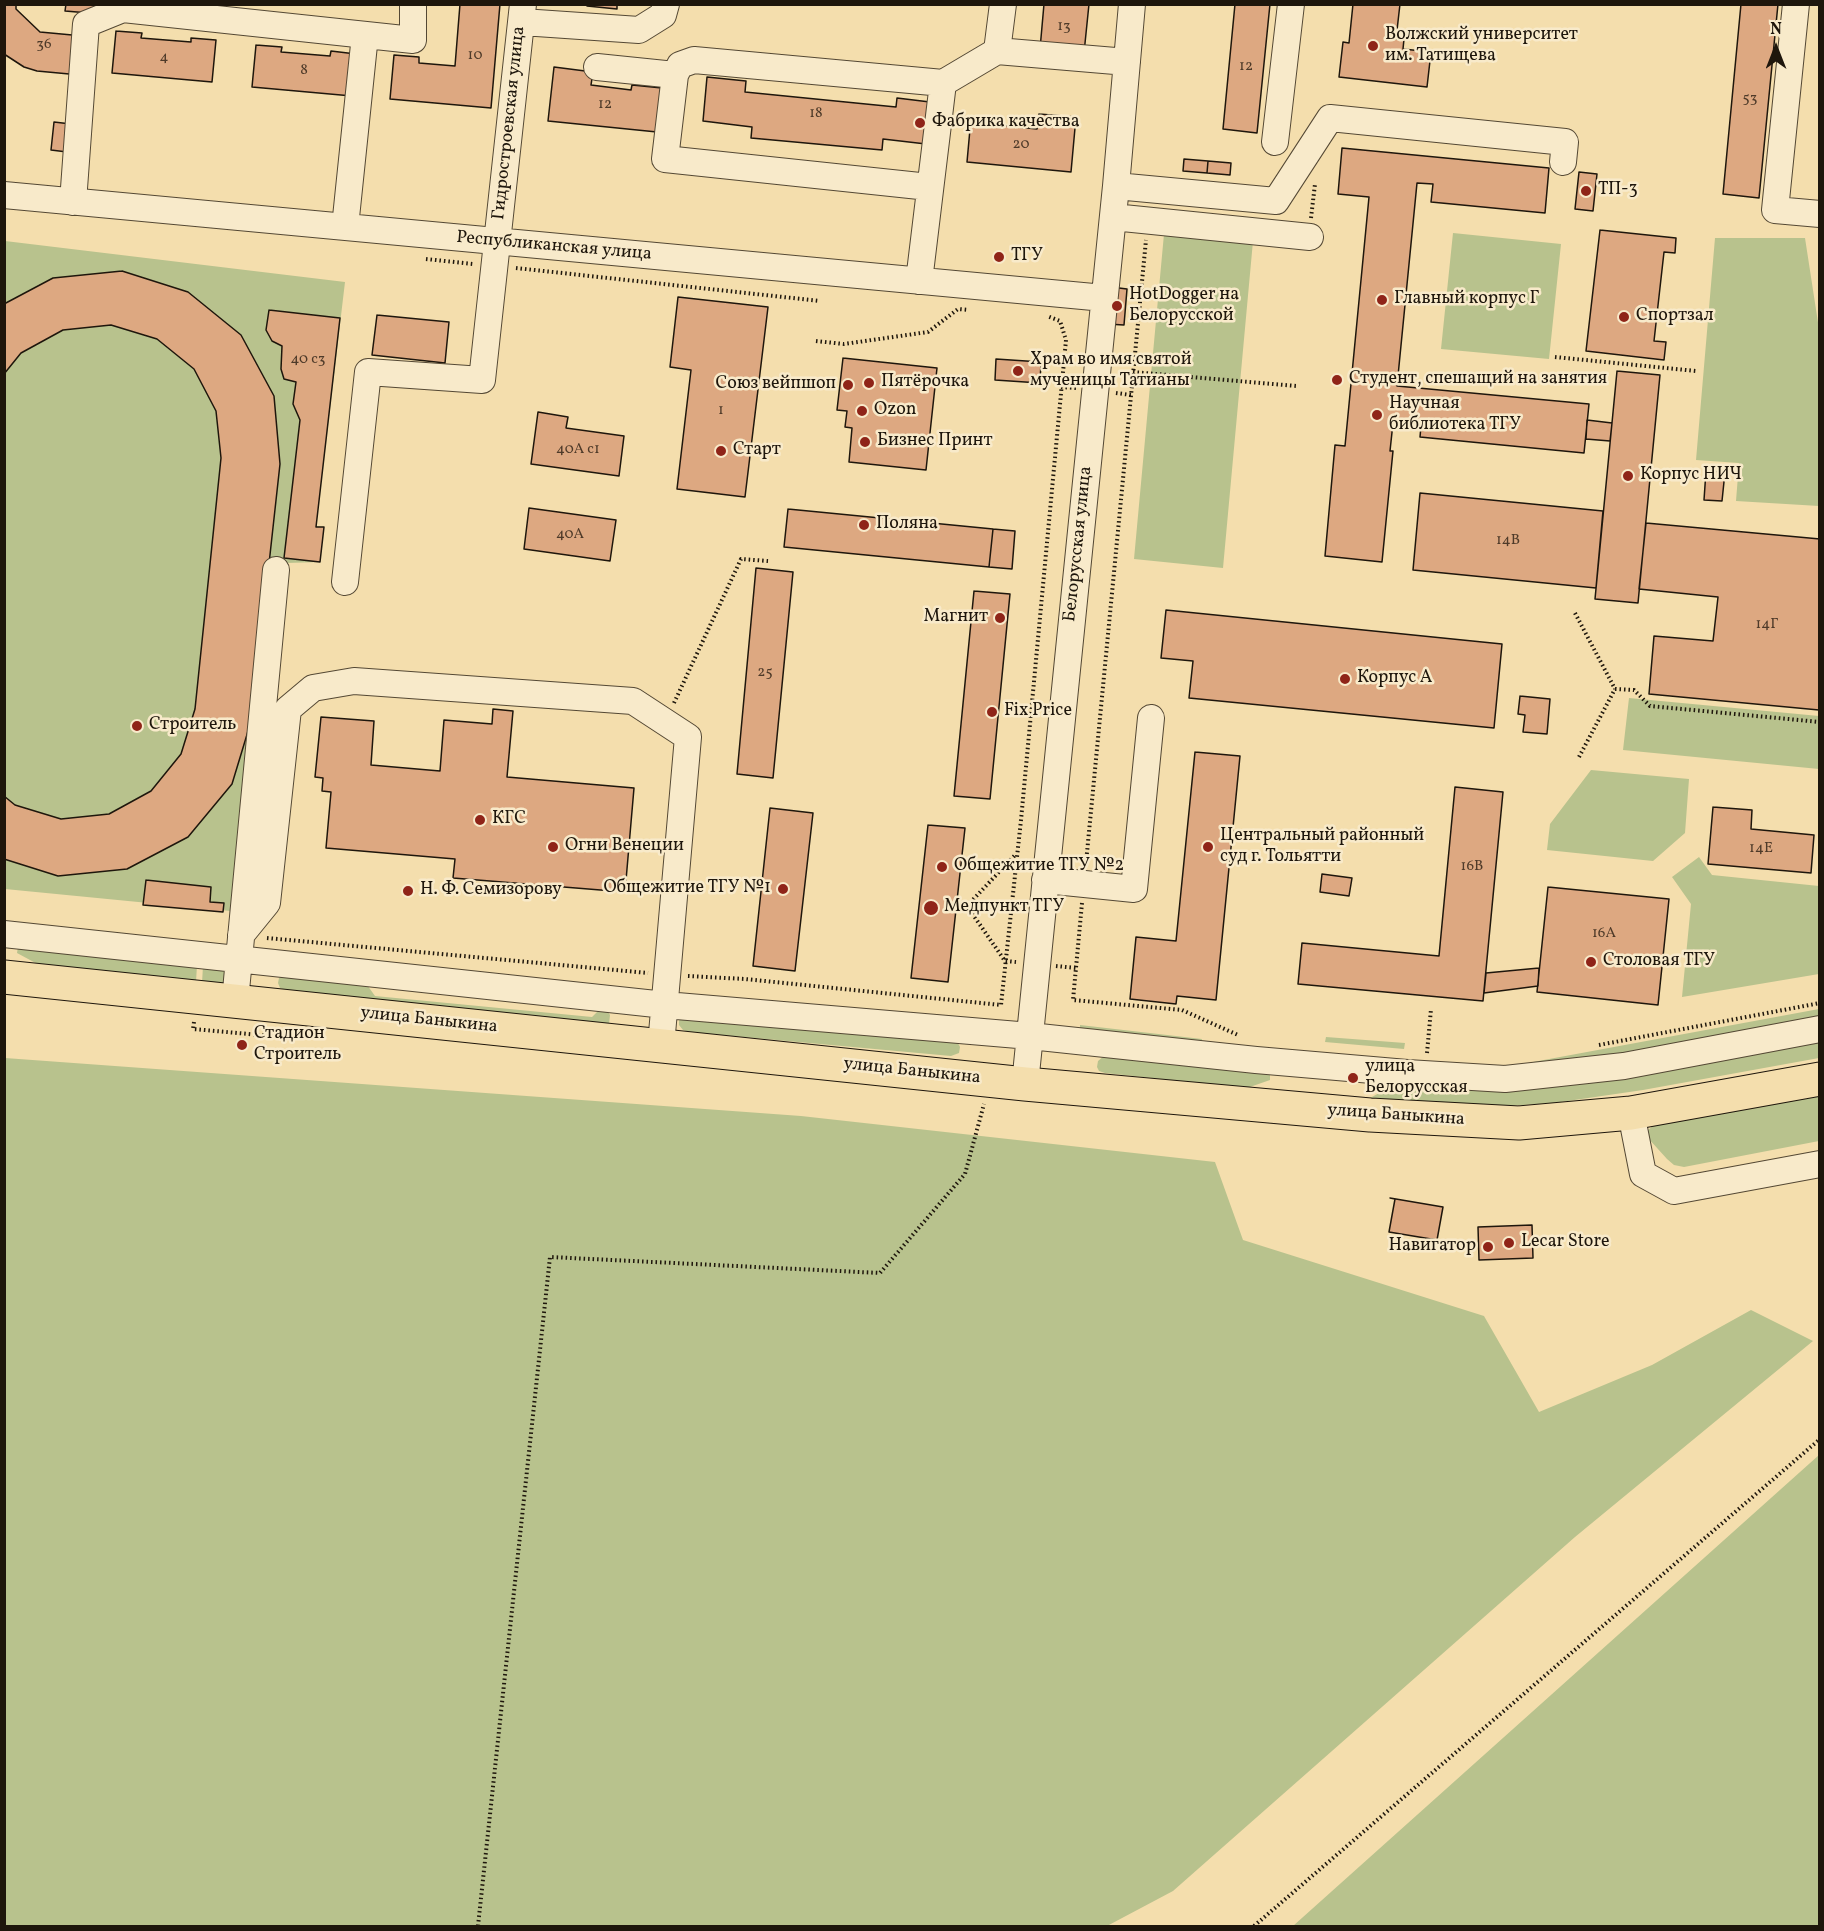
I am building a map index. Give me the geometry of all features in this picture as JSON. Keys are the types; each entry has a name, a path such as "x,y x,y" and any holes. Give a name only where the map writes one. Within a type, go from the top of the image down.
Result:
{"main road":[{"name":"улица Баныкина","path":"4,977 1025,1084 1370,1116 1519,1123 1631,1113 1820,1079"}],"street":[{"path":"74,202 86,24 123,9 413,40 413,4"},
{"path":"522,13 639,30 663,15 666,4"},
{"path":"997,51 1003,4"},
{"name":"Белорусская улица","path":"1025,1084 1113,217 1132,4"},
{"path":"1275,142 1292,4"},
{"path":"1796,4 1775,210 1820,214"},
{"name":"Гидростроевская улица","path":"345,582 368,372 482,380 522,13"},
{"path":"345,227 365,35"},
{"path":"930,187 665,159 675,75 680,64 694,60 942,83 997,51 1127,62"},
{"path":"597,67 675,75"},
{"path":"919,281 942,83"},
{"path":"1116,186 1276,201 1330,118 1566,142 1563,162"},
{"name":"Республиканская улица","path":"4,195 345,227 496,254 919,281 1104,298"},
{"path":"1113,217 1310,237"},
{"path":"235,1001 276,570"},
{"path":"240,947 267,903 288,709 313,688 354,681 633,701 688,737 661,1045"},
{"path":"1046,880 1134,889 1151,718"},
{"path":"4,934 240,947 665,1005 1030,1036 1256,1060 1407,1073 1506,1078 1624,1066 1820,1029"},
{"path":"1631,1113 1643,1174 1674,1191 1820,1164"}],"path":[{"path":"1148,220 1073,1000 1182,1010 1247,1038"},
{"path":"422,259 496,254 820,302"},
{"path":"816,341 844,344 928,332 958,309 981,310"},
{"path":"240,947 668,974 1001,1005 1066,340 1060,321 1045,315"},
{"path":"1555,357 1696,371"},
{"path":"1133,372 1296,386"},
{"path":"665,723 741,559 768,561"},
{"path":"1575,613 1615,688"},
{"path":"1615,688 1635,690 1650,706 1820,722"},
{"path":"1579,757 1615,688"},
{"path":"968,906 1017,852"},
{"path":"968,906 1011,910"},
{"path":"968,906 1005,960"},
{"path":"1593,1046 1820,1003"},
{"path":"1427,1054 1431,1009"},
{"path":"1418,1054 1438,1055"},
{"path":"478,1926 550,1257 880,1273 965,1174 990,1080"},
{"path":"1254,1926 1820,1439"}],"green space":[{"path":"1453,233 1561,244 1549,359 1441,349"},
{"path":"1164,234 1253,241 1223,568 1134,559"},
{"path":"1715,238 1805,238 1819,329 1819,506 1736,501 1739,463 1696,460"},
{"name":"Строитель","path":"5,241 345,282 316,526 324,527 320,562 286,563 251,913 5,889"},
{"path":"1629,698 1819,716 1819,769 1623,750"},
{"path":"1591,770 1689,779 1685,833 1653,861 1547,850 1550,824"},
{"path":"1699,857 1712,875 1819,886 1819,974 1682,997 1691,904 1672,877"},
{"path":"18,947 197,965 196,982 43,967 17,953"},
{"path":"203,966 233,969 232,985 202,983"},
{"path":"282,975 365,982 375,996 592,1017 604,1005 610,1015 609,1024 285,990 280,988 278,983"},
{"path":"1819,1009 1819,1016 1637,1051 1550,1066 1533,1062"},
{"path":"681,1017 958,1043 960,1047 959,1053 951,1056 689,1032 683,1030 679,1025"},
{"path":"1080,1025 1202,1039 1201,1044 1080,1031"},
{"path":"1326,1037 1405,1043 1404,1049 1325,1042"},
{"path":"1819,1038 1819,1058 1643,1090 1554,1103 1507,1106 1370,1098 1394,1085 1502,1090"},
{"path":"1104,1056 1270,1074 1270,1080 1247,1088 1105,1073 1099,1071 1097,1067 1098,1061"},
{"path":"5,1058 801,1116 1215,1162 1243,1240 1484,1316 1539,1412 1652,1365 1751,1310 1813,1341 1575,1537 1173,1891 1107,1926 5,1926"},
{"path":"1819,1095 1819,1141 1684,1167 1674,1165 1648,1138 1647,1131 1654,1125"},
{"path":"1819,1455 1819,1926 1293,1926"}],"building":[{"path":"4,4 16,4 16,9 40,32 83,36 80,75 37,71 24,67 4,54"},
{"path":"66,4 101,4 101,14 65,11"},
{"path":"460,4 500,4 491,108 390,99 394,55 419,57 419,63 455,66"},
{"path":"587,4 617,4 617,9 587,6"},
{"path":"1044,4 1089,4 1084,53 1040,49"},
{"path":"1235,4 1270,4 1257,133 1223,129"},
{"name":"Волжский университет им. Татищева","path":"1353,4 1400,4 1396,39 1404,39 1403,49 1431,52 1427,87 1339,77 1343,42 1349,43"},
{"path":"1741,4 1778,4 1759,198 1723,194"},
{"path":"116,31 142,33 141,38 191,42 191,38 216,40 212,82 112,73"},
{"path":"256,45 282,47 281,52 330,56 331,51 356,54 352,96 252,87"},
{"path":"554,67 593,72 591,85 631,90 632,85 662,88 657,132 548,121"},
{"path":"707,77 746,81 745,92 896,107 897,98 930,102 926,144 883,139 882,150 751,138 752,127 703,121"},
{"path":"1039,114 1076,117 1071,172 967,162 971,118 997,120 997,125 1037,129"},
{"path":"54,122 71,124 67,152 51,150"},
{"name":"Главный корпус Г","path":"1342,148 1549,168 1545,213 1431,202 1433,184 1417,183 1397,386 1589,404 1584,453 1420,437 1421,426 1393,423 1390,451 1393,451 1382,562 1325,556 1335,445 1345,446 1369,197 1338,194"},
{"path":"1184,159 1208,161 1207,173 1183,171"},
{"path":"1208,161 1231,163 1230,175 1207,173"},
{"name":"ТП-3","path":"1579,172 1597,174 1593,211 1575,209"},
{"name":"Спортзал","path":"1600,230 1676,238 1675,253 1664,252 1654,341 1666,342 1664,360 1586,351"},
{"path":"122,271 188,292 241,335 274,396 280,464 252,718 232,784 188,837 127,869 58,876 4,859 4,796 15,805 61,819 109,814 151,791 181,754 195,709 221,458 216,411 194,369 157,339 111,325 63,330 21,353 4,374 4,304 53,278"},
{"name":"HotDogger на Белорусской","path":"1111,287 1127,289 1124,325 1107,324"},
{"path":"678,297 768,307 745,497 677,489 691,370 670,367"},
{"path":"269,310 340,318 316,527 324,527 320,562 284,558 300,420 293,404 296,382 284,379 281,369 282,346 272,341 266,330"},
{"path":"377,315 449,322 445,363 372,355"},
{"path":"843,358 937,368 926,470 849,462 852,428 845,427 847,411 837,410"},
{"name":"Храм во имя святой мученицы Татианы","path":"996,359 1041,362 1040,383 995,380"},
{"name":"Корпус НИЧ","path":"1617,371 1660,375 1638,603 1595,599"},
{"path":"538,412 568,417 566,428 624,436 619,476 531,464"},
{"path":"1587,420 1612,423 1610,441 1586,439"},
{"path":"1706,471 1725,472 1722,501 1704,500"},
{"path":"1420,493 1603,511 1596,588 1413,570"},
{"path":"529,508 616,520 610,561 524,549"},
{"path":"788,509 993,529 989,567 784,547"},
{"path":"1646,523 1820,539 1819,710 1649,694 1654,636 1713,641 1718,597 1639,589"},
{"path":"993,529 1015,531 1012,569 989,567"},
{"path":"756,568 793,572 773,778 737,774"},
{"path":"974,591 1010,594 990,799 954,796"},
{"name":"Корпус А","path":"1166,610 1502,644 1494,728 1189,698 1193,661 1161,658"},
{"path":"1520,696 1550,699 1547,734 1523,732 1525,715 1518,714"},
{"name":"КГС","path":"493,709 513,711 507,777 634,788 625,892 453,878 455,859 326,848 331,792 322,791 323,778 315,777 321,717 374,721 371,765 440,771 444,720 492,724"},
{"name":"Центральный районный суд г. Тольятти","path":"1195,752 1240,756 1216,1000 1177,996 1176,1004 1130,999 1136,937 1176,941"},
{"path":"1455,787 1503,792 1483,1001 1298,984 1302,943 1439,956"},
{"path":"1713,807 1752,810 1751,829 1814,835 1811,873 1708,864"},
{"name":"Общежитие ТГУ №1","path":"770,808 813,813 795,971 753,966"},
{"name":"Общежитие ТГУ №2","path":"928,825 965,828 948,982 911,978"},
{"path":"1322,874 1352,878 1349,896 1320,892"},
{"path":"146,880 211,887 210,902 224,903 223,912 143,905"},
{"path":"1548,887 1669,899 1658,1005 1537,992"},
{"path":"1539,968 1538,986 1484,993 1486,973"},
{"path":"1390,1198 1443,1207 1437,1240 1389,1232 1395,1199"},
{"path":"1532,1225 1533,1258 1479,1260 1478,1227"}],"place":[{"name":"Волжский университет им. Татищева","path":"1373,46"},
{"name":"Фабрика качества","path":"920,123"},
{"name":"ТП-3","path":"1586,191"},
{"name":"ТГУ","path":"999,257"},
{"name":"Главный корпус Г","path":"1382,300"},
{"name":"HotDogger на Белорусской","path":"1117,306"},
{"name":"Спортзал","path":"1624,317"},
{"name":"Храм во имя святой мученицы Татианы","path":"1018,371"},
{"name":"Студент, спешащий на занятия","path":"1337,380"},
{"name":"Пятёрочка","path":"869,383"},
{"name":"Союз вейпшоп","path":"848,385"},
{"name":"Ozon","path":"862,411"},
{"name":"Научная библиотека ТГУ","path":"1377,415"},
{"name":"Бизнес Принт","path":"865,442"},
{"name":"Старт","path":"721,451"},
{"name":"Корпус НИЧ","path":"1628,476"},
{"name":"Поляна","path":"864,525"},
{"name":"Магнит","path":"1000,618"},
{"name":"Корпус А","path":"1345,679"},
{"name":"Fix Price","path":"992,712"},
{"name":"Строитель","path":"137,726"},
{"name":"КГС","path":"480,820"},
{"name":"Огни Венеции","path":"553,847"},
{"name":"Центральный районный суд г. Тольятти","path":"1208,847"},
{"name":"Общежитие ТГУ №2","path":"942,867"},
{"name":"Общежитие ТГУ №1","path":"783,889"},
{"name":"Н. Ф. Семизорову","path":"408,891"},
{"name":"Медпункт ТГУ","path":"931,908"},
{"name":"Столовая ТГУ","path":"1591,962"},
{"name":"Стадион Строитель","path":"242,1045"},
{"name":"улица Белорусская","path":"1353,1078"},
{"name":"Lecar Store","path":"1509,1243"},
{"name":"Навигатор","path":"1488,1247"}]}
